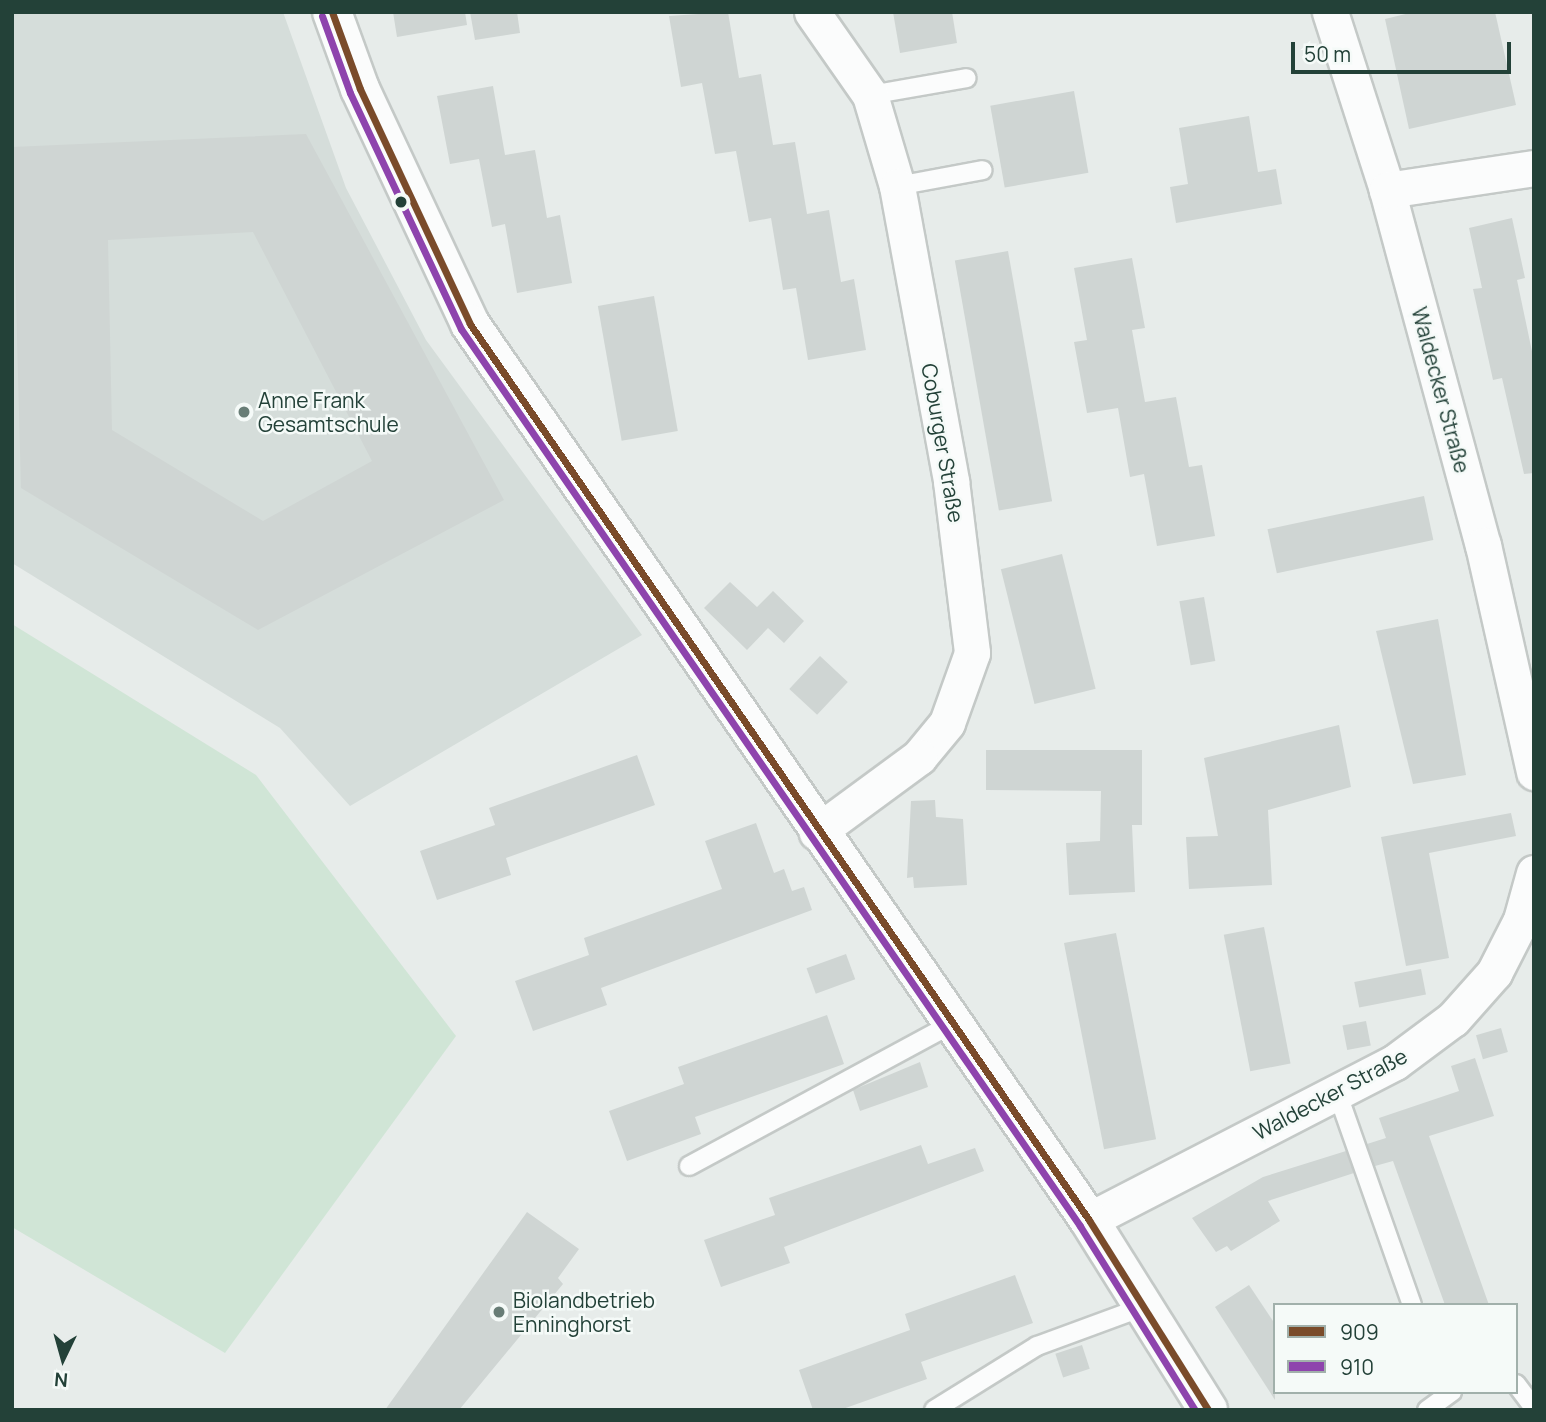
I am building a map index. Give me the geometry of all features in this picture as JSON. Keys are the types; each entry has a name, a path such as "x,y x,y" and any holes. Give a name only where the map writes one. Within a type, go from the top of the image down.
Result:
{"street":[{"path":"332,12 360,89 470,324 817,832 1089,1220 1208,1410"},
{"name":"Coburger Straße","path":"812,12 870,95 897,186 951,481 972,653 947,723 919,757 817,832"},
{"name":"Waldecker Straße","path":"1330,12 1387,190 1483,545 1534,772"},
{"path":"1387,190 1534,168"},
{"name":"Waldecker Straße","path":"1089,1220 1395,1062 1453,1019 1494,973 1521,920 1534,873"}],"lane":[{"path":"870,95 967,78"},
{"path":"897,186 983,170"},
{"path":"689,1166 952,1024"},
{"path":"1337,1091 1411,1303"},
{"path":"934,1410 1037,1346 1143,1307"},
{"path":"1518,1387 1534,1408"},
{"path":"1427,1410 1449,1394"}],"shaded area":[{"name":"Anne Frank Gesamtschule","path":"12,12 283,12 346,188 426,340 642,635 350,806 280,728 12,563"}],"green space":[{"path":"12,624 256,775 456,1036 225,1353 12,1227"}],"building":[{"path":"393,12 465,12 467,25 397,37"},
{"path":"470,12 517,12 520,33 475,40"},
{"path":"728,12 739,78 761,74 773,145 795,142 807,214 829,210 841,282 854,279 866,350 808,360 796,288 783,290 771,218 749,222 736,151 715,154 702,83 681,87 669,16"},
{"path":"893,12 952,12 957,43 900,53"},
{"path":"1414,12 1495,12 1516,105 1409,129 1385,19"},
{"path":"493,86 505,155 535,150 547,218 560,215 572,283 517,293 505,224 492,227 479,159 450,164 437,96"},
{"path":"1074,91 1088,173 1005,187 990,106"},
{"path":"1249,116 1258,172 1276,169 1282,204 1176,223 1170,187 1188,184 1179,128"},
{"name":"Anne Frank Gesamtschule","path":"306,134 504,500 258,630 21,488 12,147","holes":["253,232 372,461 263,521 112,430 108,240"]},
{"path":"1512,218 1525,278 1517,280 1534,361 1534,473 1524,474 1502,378 1493,380 1473,289 1482,288 1469,228"},
{"path":"1008,251 1052,501 999,511 955,260"},
{"path":"1132,258 1145,328 1132,330 1145,402 1176,397 1189,467 1202,465 1215,536 1157,546 1144,474 1130,477 1118,408 1087,413 1074,342 1087,340 1074,268"},
{"path":"654,296 678,431 622,441 598,306"},
{"path":"1424,496 1433,540 1277,573 1267,529"},
{"path":"1062,554 1096,689 1034,704 1001,569"},
{"path":"730,582 757,607 773,591 804,621 784,643 768,628 747,650 704,608"},
{"path":"1204,597 1215,661 1191,665 1179,601"},
{"path":"1438,619 1466,775 1413,784 1376,631"},
{"path":"820,656 848,682 817,715 789,689"},
{"path":"1339,725 1351,787 1268,810 1272,885 1189,889 1186,837 1218,836 1204,758"},
{"path":"986,750 1142,750 1142,825 1132,825 1135,892 1069,895 1066,843 1100,841 1101,791 986,790"},
{"path":"637,755 655,805 506,858 511,875 437,900 420,851 495,825 489,808"},
{"path":"935,800 936,817 963,819 967,885 914,888 913,877 907,878 911,801"},
{"path":"1511,813 1516,836 1429,853 1449,958 1406,966 1381,837"},
{"path":"756,823 774,873 784,869 792,891 804,887 812,910 601,988 607,1005 533,1031 515,981 589,955 584,938 722,889 705,841"},
{"path":"1264,927 1291,1063 1250,1071 1224,935"},
{"path":"1116,933 1156,1139 1104,1149 1064,943"},
{"path":"846,954 855,979 816,994 807,968"},
{"path":"1421,969 1426,995 1359,1007 1354,982"},
{"path":"827,1015 844,1064 695,1117 701,1134 627,1161 609,1111 684,1084 678,1067"},
{"path":"1366,1021 1371,1046 1347,1050 1342,1026"},
{"path":"1501,1028 1508,1052 1483,1059 1476,1035"},
{"path":"1475,1058 1494,1116 1429,1136 1488,1303 1444,1303 1393,1161 1375,1166 1367,1144 1386,1138 1379,1118 1459,1091 1451,1066"},
{"path":"920,1062 928,1087 860,1111 853,1090"},
{"path":"921,1145 928,1164 975,1148 984,1171 784,1247 790,1263 721,1287 704,1240 775,1215 769,1198"},
{"path":"1346,1151 1354,1173 1268,1201 1280,1221 1231,1251 1227,1246 1216,1252 1192,1218 1263,1177"},
{"name":"Biolandbetrieb Enninghorst","path":"527,1212 579,1249 558,1278 563,1284 459,1410 385,1410"},
{"path":"1015,1275 1033,1323 921,1362 927,1379 840,1410 813,1410 799,1370 910,1330 905,1314"},
{"path":"1249,1285 1273,1321 1275,1400 1215,1307"},
{"path":"1082,1345 1090,1369 1063,1377 1055,1354"}],"transit line":[{"name":"909","path":"332,12 360,89 470,324 1089,1220 1208,1410"},
{"name":"910","path":"322,16 350,93 461,329 1080,1226 1195,1410"}],"place":[{"name":"Anne Frank Gesamtschule","path":"244,412"},
{"name":"Biolandbetrieb Enninghorst","path":"499,1312"}]}
